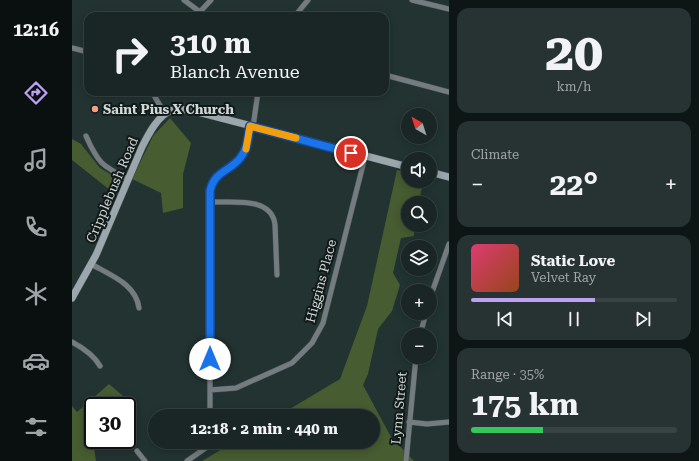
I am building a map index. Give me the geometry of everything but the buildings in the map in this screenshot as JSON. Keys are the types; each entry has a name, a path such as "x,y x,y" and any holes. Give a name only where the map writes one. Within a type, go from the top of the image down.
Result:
{"main road":[{"path":"165,114 172,110 184,109 401,165"},
{"name":"Cripplebush Road","path":"72,298 91,264 147,138 165,114"},
{"path":"437,174 449,177"}],"street":[{"path":"184,0 196,12"},
{"path":"200,12 211,0"},
{"path":"298,12 308,0"},
{"path":"412,0 449,9"},
{"path":"72,48 84,51"},
{"path":"389,76 449,92"},
{"path":"154,96 165,114"},
{"path":"210,409 210,191 214,180 222,171 238,161 245,150 252,126 257,96"},
{"path":"86,136 99,162 108,169 128,179"},
{"name":"Higgins Place","path":"210,390 236,388 265,376 292,363 312,343 323,323 365,157"},
{"path":"210,202 254,204 266,208 271,213 274,217 276,225 277,275"},
{"path":"436,284 446,260 449,244"},
{"path":"91,264 120,281 133,291 138,300 139,308"},
{"path":"72,342 89,353 100,366"},
{"name":"Lynn Street","path":"406,461 415,364"},
{"path":"409,422 427,424 449,422"},
{"path":"187,461 205,449"},
{"path":"137,451 145,461"}],"green space":[{"path":"170,118 191,143 183,174 183,208 163,213 161,193 132,179 153,136"},
{"path":"72,139 81,144 100,168 120,180 115,194 72,160"},
{"path":"397,170 401,171 401,188 422,188 420,196 401,196 401,232 414,232 414,236 401,238 393,273 400,285 392,311 378,329 368,374 363,385 376,409 290,409 340,379 367,306"},
{"path":"109,384 124,397 94,397"},
{"path":"72,406 77,412 84,406 84,449 94,449 96,461 72,461"},
{"path":"380,417 391,437 414,461 202,461 222,449 380,449"}],"slow traffic":[{"path":"246,149 250,126 296,138"}],"place":[{"name":"Saint Pius X Church","path":"95,109"}],"route":[{"path":"210,359 211,185 222,171 238,161 242,156 247,144 250,126 351,153"}]}
